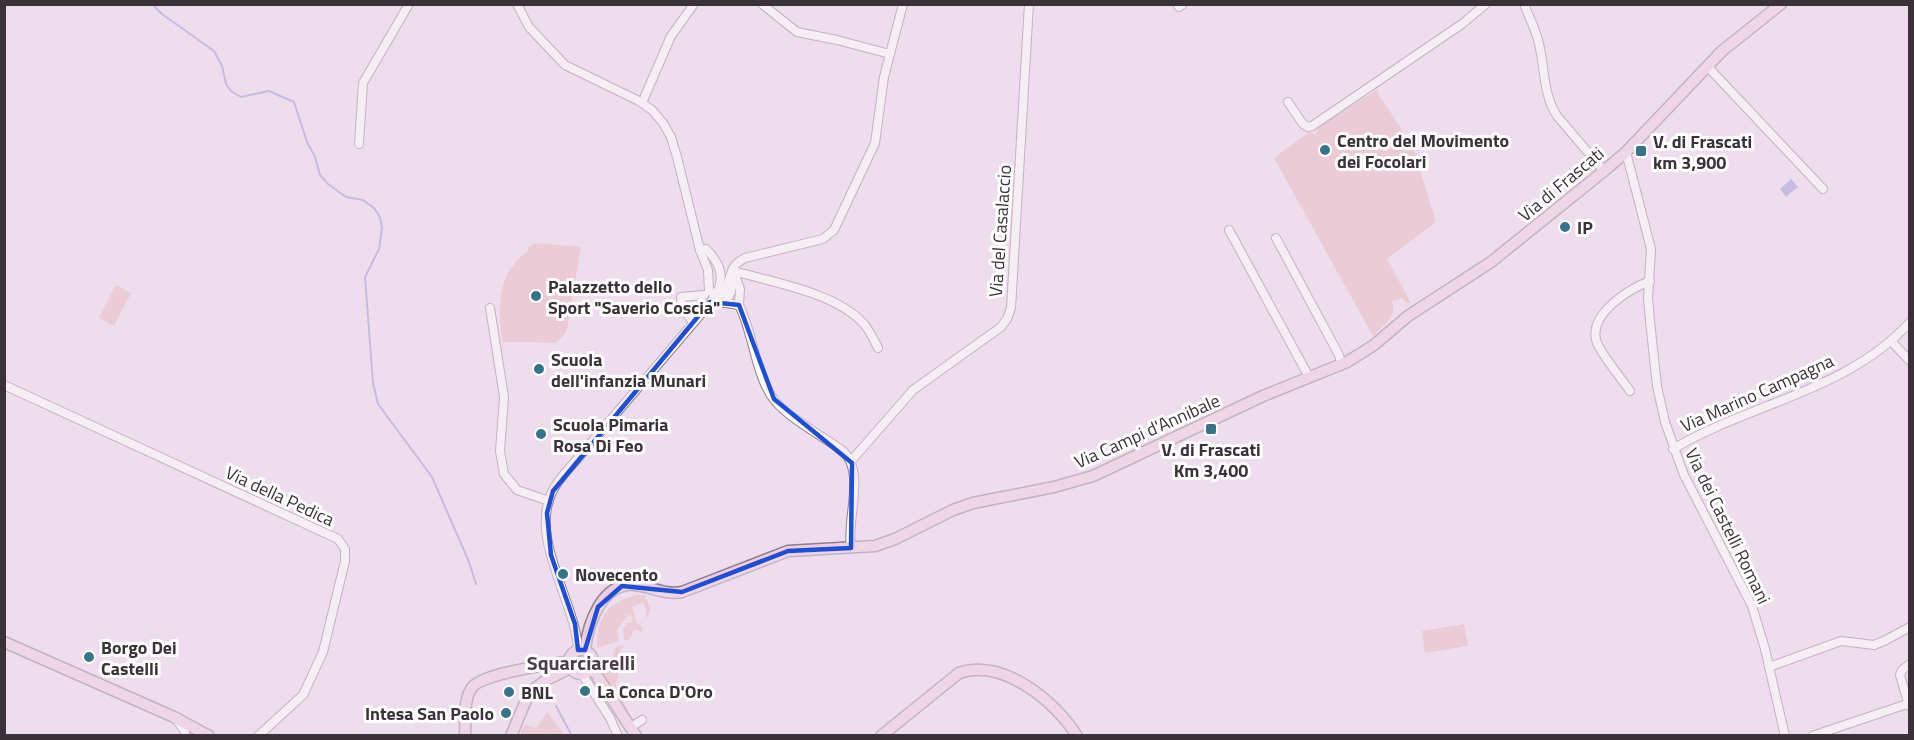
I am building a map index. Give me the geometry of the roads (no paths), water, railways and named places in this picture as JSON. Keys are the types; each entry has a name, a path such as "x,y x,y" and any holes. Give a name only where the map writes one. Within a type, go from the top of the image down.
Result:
{"main road":[{"name":"Via di Frascati","path":"1309,377 1341,364 1370,347 1408,316 1491,262 1626,152 1737,37 1781,4"},
{"name":"Via Campi d'Annibale","path":"582,650 596,612 608,595 622,586 636,585 664,592 682,592 792,550 851,549 890,541 953,510 973,503 1054,487 1098,474 1263,396 1309,377"},
{"path":"4,642 174,717 207,735"},
{"path":"511,735 529,693 570,664 572,654 582,650 593,657 592,668 633,731"},
{"path":"570,664 576,673 582,674 592,668"},
{"path":"465,735 467,700 476,683 512,672 570,664"},
{"path":"881,735 894,732 959,673 977,670 1007,676 1041,696 1062,715 1077,735"}],"street":[{"path":"359,144 363,82 409,4"},
{"path":"517,4 529,27 565,65 642,103 658,116 671,138 694,226 703,249 709,274 711,297"},
{"path":"642,103 675,29 694,4"},
{"path":"762,4 797,32 890,54"},
{"path":"693,322 682,308 681,297 711,297 724,292 734,268 745,258 823,239 834,230 875,143 883,83 903,4"},
{"name":"Via del Casalaccio","path":"851,461 913,390 1000,327 1008,317 1011,308 1029,4"},
{"path":"1177,4 1179,7 1183,4"},
{"path":"1288,102 1303,124 1307,127 1312,126 1462,24 1486,4"},
{"path":"1524,4 1539,40 1552,107 1604,171"},
{"path":"1707,66 1823,189"},
{"name":"Via dei Castelli Romani","path":"1626,152 1652,256 1648,298 1659,401 1673,448 1695,497 1749,599 1769,667 1785,735"},
{"path":"1229,230 1309,377"},
{"path":"1276,238 1339,355 1341,364"},
{"path":"582,650 551,555 547,526 549,501 558,483 719,288 720,267 703,249"},
{"path":"725,303 732,288 734,268"},
{"path":"734,268 739,286 739,305 774,399 786,411 843,451 851,461 854,481 850,530 851,549"},
{"path":"734,268 832,300 862,321 878,348"},
{"path":"1630,391 1597,344 1596,330 1603,315 1612,304 1628,291 1650,281"},
{"path":"711,297 725,303 739,305"},
{"path":"490,308 504,397 500,451 504,474 517,490 549,501"},
{"name":"Via Marino Campagna","path":"1673,448 1707,430 1774,405 1821,383 1891,341 1910,322"},
{"path":"1891,341 1910,361"},
{"name":"Via della Pedica","path":"4,385 338,539 345,549 345,561 324,652 303,695 258,735"},
{"path":"1769,667 1841,641 1874,645 1910,627"},
{"path":"1812,735 1909,704 1900,675 1902,670 1910,664"},
{"path":"582,674 618,735"},
{"path":"174,717 185,735"},
{"path":"633,731 642,720"}],"waterway":[{"path":"152,4 162,14 214,51 222,66 226,84 231,91 241,97 269,91 294,102 320,175 346,197 363,200 374,208 380,217 382,228 379,249 365,277 373,383 378,404 432,477 469,562 476,584"},
{"path":"556,706 572,736"}],"place":[{"name":"Centro del Movimento dei Focolari","path":"1325,150"},
{"name":"V. di Frascati km 3,900","path":"1641,151"},
{"name":"IP","path":"1565,227"},
{"name":"Palazzetto dello Sport \"Saverio Coscia\"","path":"536,296"},
{"name":"Scuola dell'infanzia Munari","path":"539,369"},
{"name":"V. di Frascati Km 3,400","path":"1211,429"},
{"name":"Scuola Pimaria Rosa Di Feo","path":"541,434"},
{"name":"Novecento","path":"563,574"},
{"name":"Borgo Dei Castelli","path":"89,657"},
{"name":"La Conca D'Oro","path":"585,691"},
{"name":"BNL","path":"509,692"},
{"name":"Intesa San Paolo","path":"506,713"}],"district":[{"name":"Squarciarelli","path":"581,662"}]}
